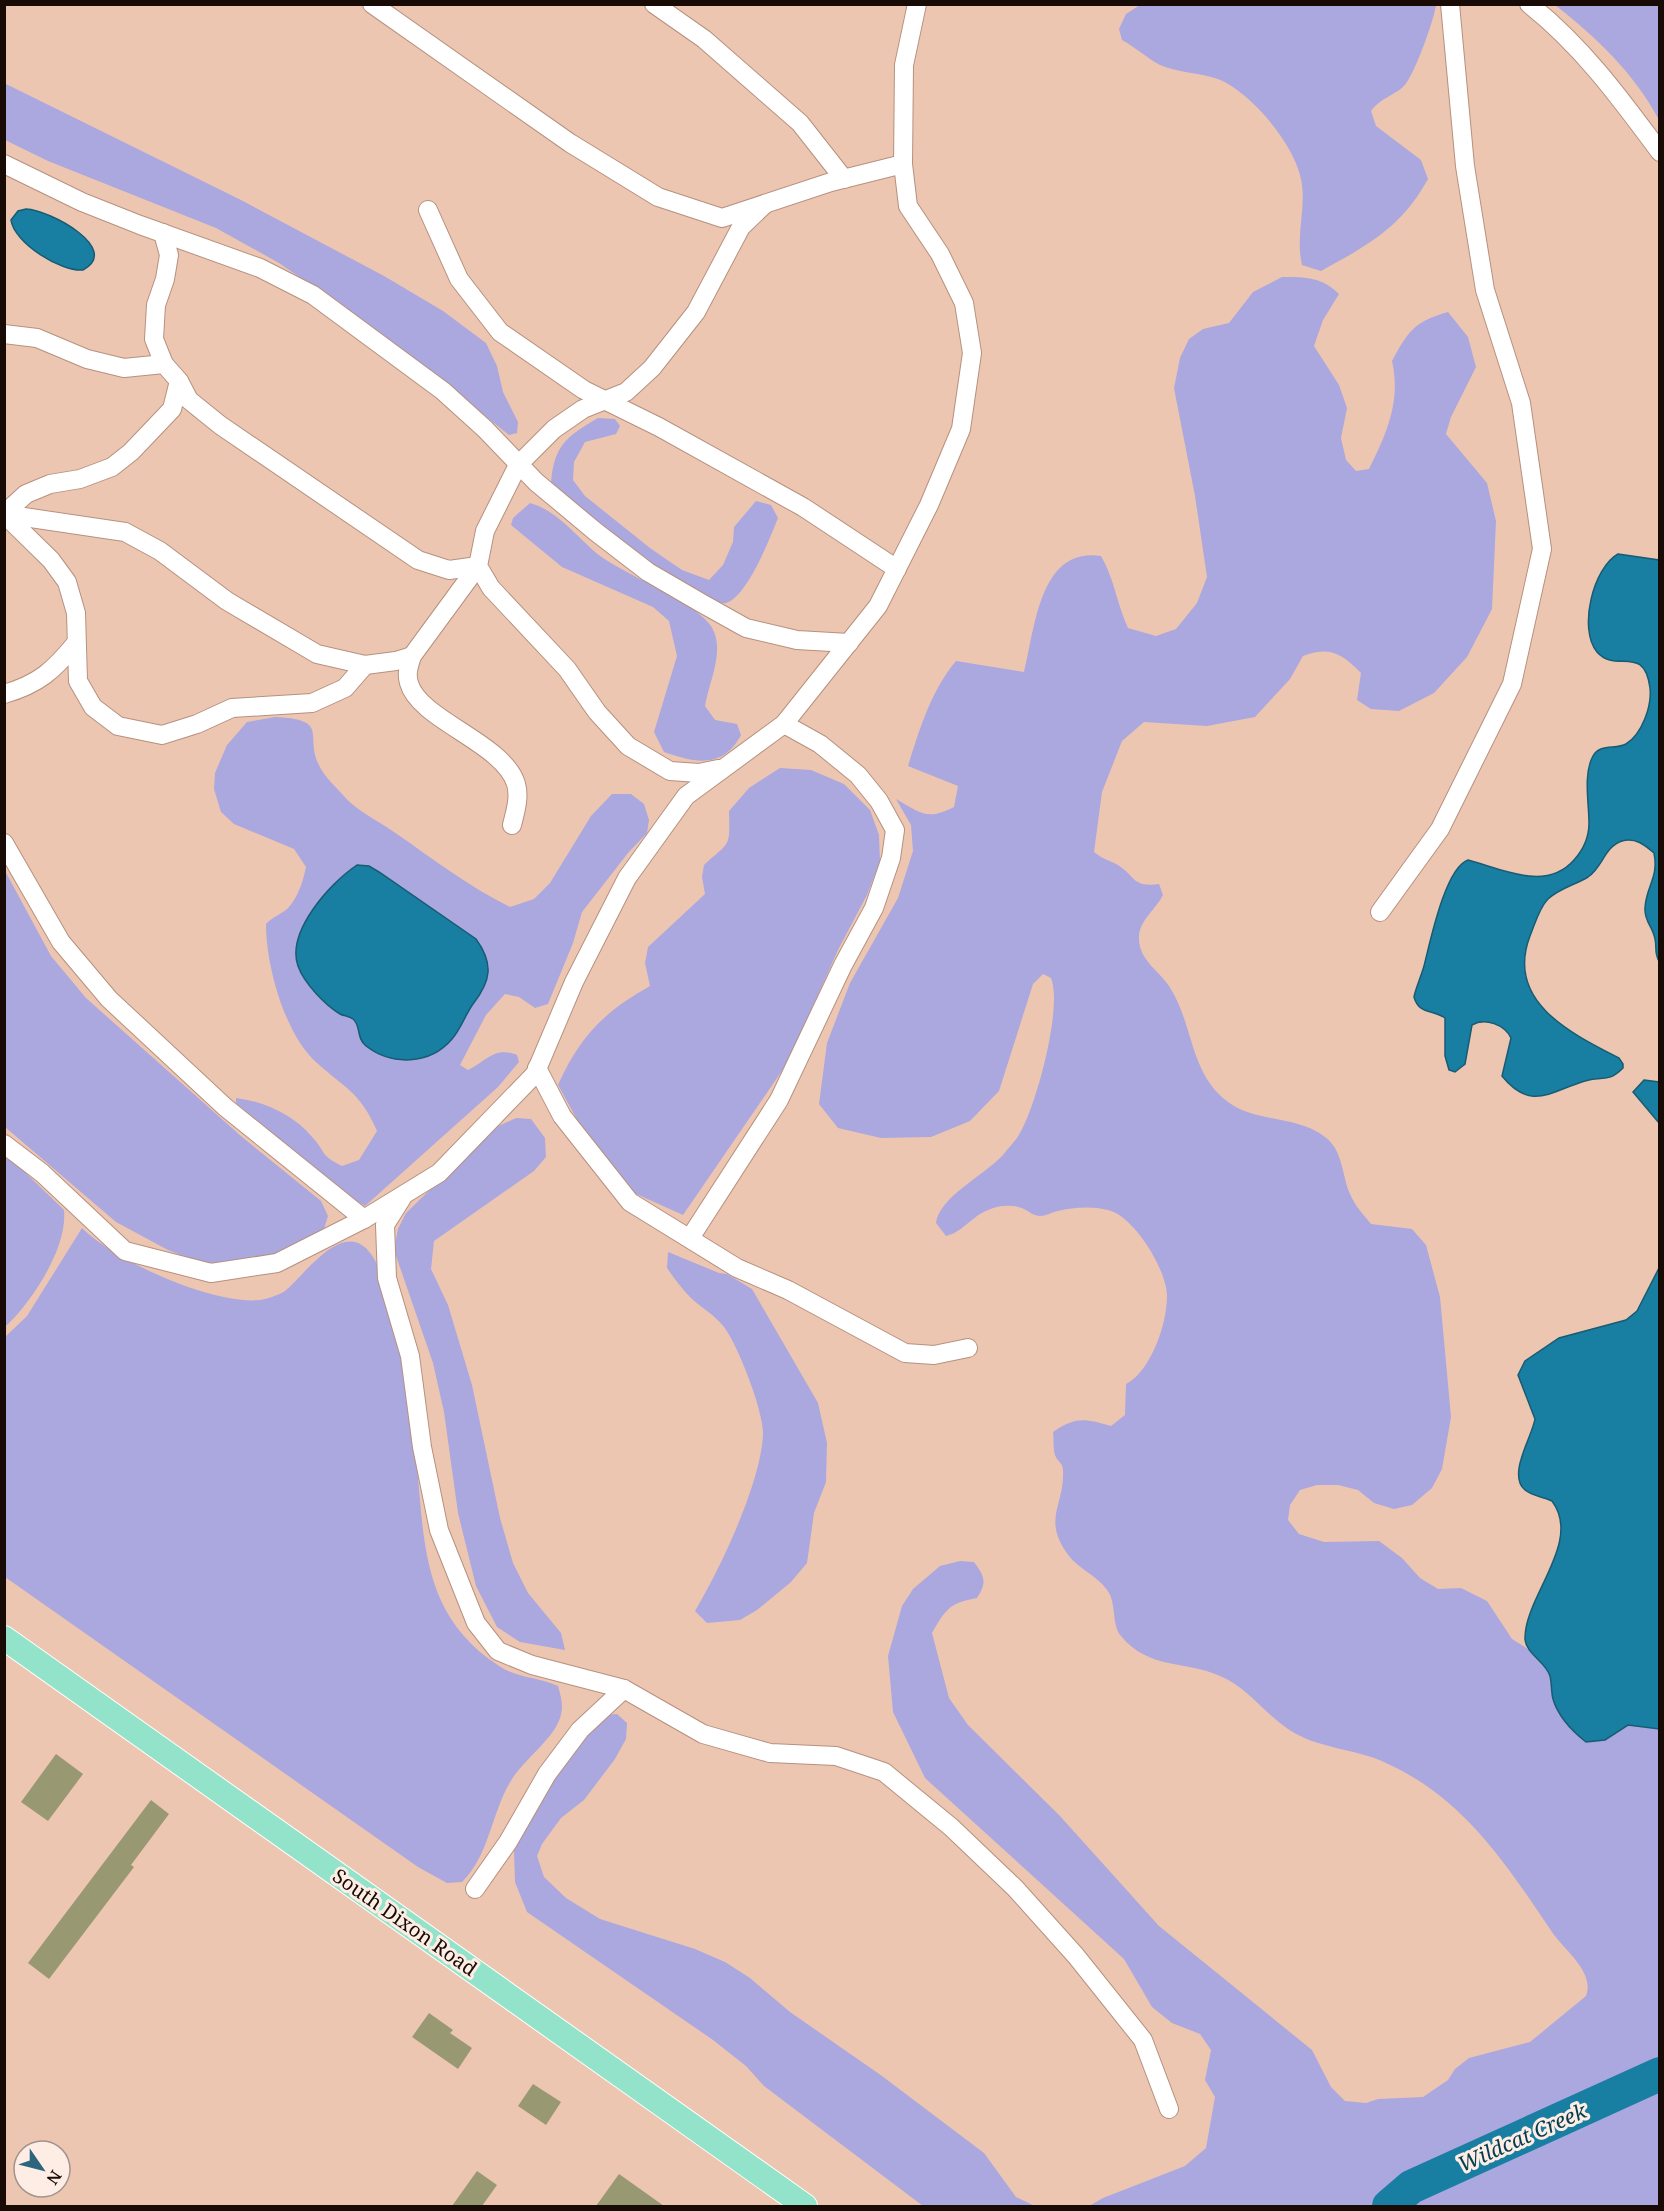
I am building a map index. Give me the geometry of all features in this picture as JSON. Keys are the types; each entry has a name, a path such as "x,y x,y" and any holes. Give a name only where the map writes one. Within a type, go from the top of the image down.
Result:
{"main road":[{"name":"South Dixon Road","path":"4,1638 805,2206"}],"lane":[{"path":"372,4 570,143 658,197 723,218 844,179 903,164"},
{"path":"654,4 704,39 800,123 844,179"},
{"path":"4,1144 42,1173 125,1251 211,1273 277,1263 364,1219 440,1173 535,1074 573,982 627,878 686,795 784,724 878,606 929,505 961,429 972,353 963,303 940,255 908,206 903,164 904,65 917,4"},
{"path":"1380,912 1440,829 1512,684 1542,549 1521,403 1483,279 1465,166 1450,4"},
{"path":"1529,4 1560,29 1610,84 1659,152"},
{"path":"4,164 82,202 261,268 312,296 443,392 484,429 518,465 578,518 648,572 746,628 796,640 849,643"},
{"path":"512,825 517,802 516,783 501,762 420,701 409,685 407,672 412,656 478,566 484,531 518,465 554,429 583,409 626,392 652,368 696,312 741,226 765,204"},
{"path":"428,210 459,279 500,332 584,390 659,427 802,507 897,569"},
{"path":"163,232 169,255 165,279 156,305 154,339 164,364 179,381 189,400 220,425 418,560 449,570 478,566"},
{"path":"4,334 37,338 87,359 124,368 164,364"},
{"path":"4,514 26,494 50,484 80,479 112,467 131,452 172,409 179,381"},
{"path":"4,514 51,560 67,582 76,613 78,681 93,707 118,726 162,735 197,724 232,708 312,703 345,688 364,665"},
{"path":"4,514 125,532 160,551 227,602 317,654 364,665 396,662 412,656"},
{"path":"478,566 491,588 567,669 597,712 627,746 670,771 699,773 725,767"},
{"path":"4,693 20,689 54,670 76,643"},
{"path":"690,1238 779,1100 843,965 874,908 891,858 895,830 879,801 858,775 820,744 784,724"},
{"path":"4,843 61,942 109,999 225,1107 364,1219"},
{"path":"537,1068 562,1116 630,1202 737,1268 788,1290 905,1353 934,1355 968,1348"},
{"path":"404,1194 386,1225 387,1278 410,1356 422,1447 439,1530 476,1623 498,1651 532,1665 624,1689 703,1734 770,1753 836,1756 884,1772 951,1827 1007,1880 1076,1956 1143,2040 1169,2109"},
{"path":"475,1889 508,1842 547,1774 580,1731 624,1689"}],"shaded area":[{"path":"1140,5 1436,5 1432,23 1408,80 1400,90 1371,111 1376,126 1421,160 1428,179 1418,196 1395,223 1354,253 1321,271 1302,265 1300,254 1303,200 1301,179 1290,150 1257,107 1231,86 1218,79 1160,65 1122,40 1119,29 1126,14"},
{"path":"1555,5 1659,5 1659,120 1638,87 1613,57"},
{"path":"4,83 241,200 384,276 443,311 486,343 497,366 503,392 518,422 517,433 509,435 383,335 279,263 216,228 48,161 5,140"},
{"path":"1282,277 1320,281 1339,294 1323,320 1314,346 1339,385 1347,408 1341,438 1346,460 1356,471 1369,469 1387,430 1395,390 1392,361 1408,335 1420,324 1448,312 1468,337 1476,367 1451,417 1446,434 1487,483 1496,521 1492,609 1467,657 1434,693 1399,711 1371,709 1357,700 1361,673 1341,656 1321,652 1303,656 1290,679 1255,717 1207,726 1144,722 1122,741 1102,792 1094,852 1122,868 1138,882 1150,885 1159,884 1163,895 1142,926 1139,937 1140,945 1145,958 1169,986 1177,1001 1199,1063 1215,1090 1239,1109 1302,1125 1325,1137 1331,1142 1339,1156 1352,1198 1371,1224 1412,1229 1426,1245 1440,1297 1451,1417 1442,1469 1432,1488 1412,1505 1394,1509 1374,1503 1358,1490 1338,1485 1317,1485 1300,1490 1290,1505 1288,1520 1299,1534 1324,1542 1379,1541 1402,1558 1420,1578 1438,1589 1461,1588 1487,1601 1512,1639 1531,1651 1550,1673 1552,1697 1561,1717 1577,1735 1605,1740 1628,1725 1659,1729 1659,2206 1089,2206 1103,2198 1185,2166 1206,2148 1215,2097 1205,2080 1211,2050 1200,2034 1172,2023 1152,2007 1124,1959 925,1778 893,1712 888,1656 902,1606 913,1589 940,1566 960,1561 974,1562 983,1580 977,1598 960,1602 949,1608 932,1633 949,1698 968,1725 1060,1816 1159,1926 1312,2050 1331,2087 1345,2101 1366,2103 1378,2099 1423,2097 1448,2080 1455,2069 1469,2058 1530,2042 1586,1996 1588,1987 1583,1970 1552,1932 1500,1858 1461,1814 1414,1778 1386,1763 1299,1736 1279,1723 1247,1693 1230,1681 1207,1671 1155,1659 1132,1647 1118,1632 1113,1603 1105,1587 1069,1556 1061,1543 1055,1522 1063,1483 1063,1470 1055,1455 1053,1432 1068,1423 1081,1420 1111,1426 1125,1415 1126,1384 1143,1369 1161,1333 1167,1296 1161,1272 1138,1233 1118,1214 1108,1210 1076,1208 1041,1216 1034,1215 1020,1207 1002,1206 982,1213 946,1236 936,1223 945,1204 1003,1155 1018,1136 1026,1120 1040,1080 1051,1033 1054,992 1051,978 1043,974 1033,984 999,1091 970,1121 931,1137 881,1138 838,1128 819,1104 827,1043 850,983 898,898 913,851 911,825 896,799 930,814 937,814 954,807 958,786 908,766 933,697 956,661 1024,672 1043,594 1052,577 1064,564 1080,556 1101,556 1128,628 1156,636 1176,629 1197,603 1207,577 1195,496 1174,388 1180,358 1189,339 1203,329 1229,323 1253,292"},
{"path":"598,418 615,419 620,426 616,434 585,442 574,462 573,480 585,496 650,548 682,570 709,580 723,565 733,542 734,527 756,501 771,505 778,518 750,579 734,598 726,603 717,602 665,574 604,533 551,483 555,459 564,443 578,430"},
{"path":"530,503 551,513 603,558 677,599 703,617 711,626 715,635 717,655 705,706 715,720 737,724 741,735 726,754 717,758 697,760 664,752 654,732 677,656 669,621 653,607 562,567 511,525 513,518"},
{"path":"275,717 293,719 310,726 313,732 316,757 321,769 353,805 465,881 510,907 534,899 550,883 591,816 612,794 631,794 644,804 649,820 647,833 628,853 582,912 573,943 548,1004 535,1008 519,997 505,994 486,1015 460,1065 468,1070 496,1053 502,1052 517,1055 519,1062 498,1087 365,1206 345,1194 236,1103 236,1098 247,1100 269,1106 288,1116 305,1130 327,1157 342,1166 359,1160 377,1131 358,1099 306,1051 287,1018 274,979 269,960 266,924 287,909 292,902 300,888 306,867 294,849 234,824 221,812 214,789 215,773 227,745 247,722"},
{"path":"780,768 811,770 844,784 870,810 879,835 880,861 867,895 838,950 788,1062 683,1215 634,1193 585,1134 558,1085 575,1053 595,1027 619,1006 650,986 645,963 648,947 705,894 702,877 704,865 727,843 729,811 749,788"},
{"path":"4,869 51,956 86,998 242,1137 321,1201 328,1216 324,1229 316,1237 278,1258 206,1265 168,1250 116,1222 5,1127"},
{"path":"516,1118 531,1119 545,1138 546,1157 534,1171 434,1241 431,1269 448,1305 472,1385 500,1518 513,1563 528,1593 561,1633 565,1650 520,1642 497,1627 476,1586 458,1513 444,1412 433,1363 394,1250 398,1229 406,1213 494,1128"},
{"path":"5,1153 64,1210 64,1225 46,1274 26,1304 5,1327"},
{"path":"82,1228 97,1241 140,1267 192,1288 240,1300 260,1300 285,1291 325,1252 337,1245 349,1242 360,1244 376,1262 386,1292 405,1378 425,1546 431,1574 440,1599 454,1623 473,1646 506,1670 558,1686 562,1702 557,1726 512,1779 499,1805 479,1859 462,1882 447,1883 418,1867 5,1577 5,1337 27,1316"},
{"path":"668,1252 719,1273 727,1274 752,1289 818,1403 827,1443 826,1482 814,1513 807,1563 791,1582 757,1610 740,1620 707,1623 695,1611 727,1549 748,1499 761,1453 762,1423 749,1378 730,1336 724,1327 690,1297 675,1279 667,1268"},
{"path":"617,1714 627,1723 626,1739 615,1759 584,1800 561,1818 542,1844 537,1856 544,1877 566,1898 600,1919 695,1949 725,1962 750,1978 790,2012 882,2076 984,2153 1016,2197 1035,2206 923,2206 764,2086 746,2066 713,2040 527,1912 515,1882 514,1850 563,1763 603,1715"}],"water":[{"path":"26,209 51,216 78,232 94,252 93,261 83,270 74,269 51,261 29,246 20,238 11,220 18,211"},
{"path":"1618,554 1659,560 1659,961 1654,935 1645,913 1646,900 1654,876 1654,853 1635,841 1622,841 1607,852 1588,877 1548,899 1540,911 1530,936 1525,959 1526,979 1534,997 1547,1012 1581,1038 1619,1058 1623,1068 1609,1078 1591,1079 1542,1096 1532,1096 1512,1087 1502,1076 1511,1038 1504,1029 1488,1022 1472,1025 1465,1064 1455,1072 1449,1070 1445,1056 1445,1018 1419,1007 1414,997 1434,924 1452,877 1460,866 1468,860 1509,872 1537,876 1550,875 1563,870 1583,848 1587,838 1589,823 1587,780 1593,756 1600,749 1626,744 1637,734 1645,719 1650,688 1647,674 1642,666 1628,661 1612,661 1604,658 1591,642 1589,615 1595,585 1609,561"},
{"path":"357,865 369,866 379,872 476,939 486,956 488,972 484,988 452,1039 433,1054 410,1060 376,1053 363,1043 355,1022 334,1010 322,999 310,986 298,966 296,953 298,938 304,924 323,896"},
{"path":"1644,1080 1659,1082 1659,1123 1633,1092"},
{"path":"1659,1268 1659,1729 1628,1725 1605,1740 1586,1742 1558,1711 1553,1699 1548,1671 1529,1649 1525,1639 1533,1605 1550,1570 1561,1534 1560,1517 1552,1501 1528,1492 1520,1483 1519,1466 1535,1419 1518,1375 1525,1361 1559,1338 1626,1320 1637,1311"}],"building":[{"path":"56,1754 83,1774 48,1821 21,1802"},
{"path":"151,1800 169,1814 131,1865 134,1867 49,1979 28,1963"},
{"path":"429,2013 453,2030 450,2033 472,2048 458,2069 412,2037"},
{"path":"533,2084 561,2102 546,2125 518,2106"},
{"path":"477,2171 497,2185 482,2206 452,2206"},
{"path":"619,2174 664,2206 596,2206"}],"waterway":[{"name":"Wildcat Creek","path":"1389,2206 1411,2187 1660,2074"}]}
